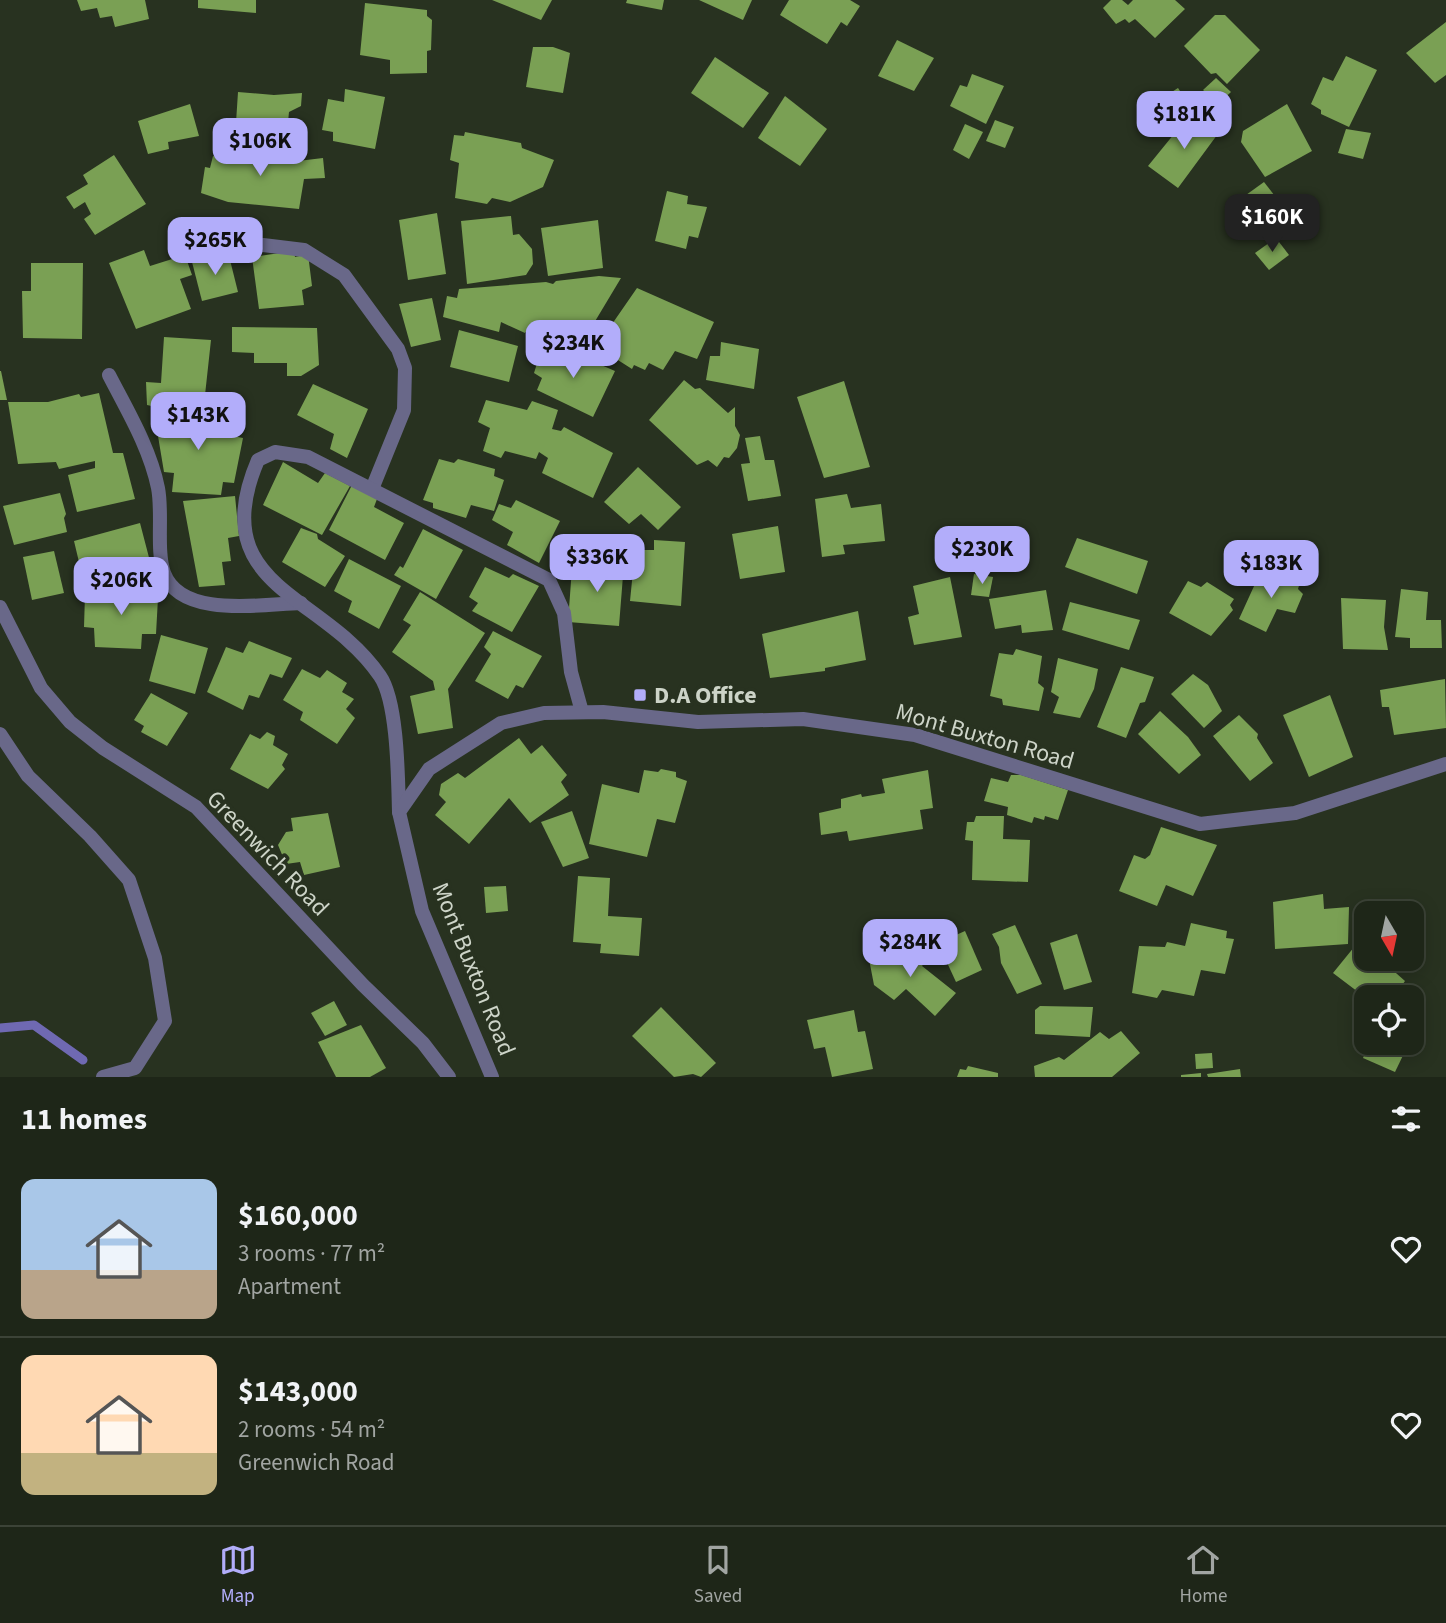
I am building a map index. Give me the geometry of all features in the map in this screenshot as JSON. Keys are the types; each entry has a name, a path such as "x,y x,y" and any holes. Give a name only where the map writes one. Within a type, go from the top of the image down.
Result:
{"street":[{"path":"263,245 304,250 344,275 398,349 405,368 404,410 372,489"},
{"path":"109,375 141,438 158,487 164,572 175,592 207,605 301,603"},
{"path":"398,812 398,762 382,677 338,632 264,576 246,541 245,490 258,460 275,452 309,457 549,580 564,613 571,672 582,712"},
{"name":"Greenwich Road","path":"0,607 41,688 71,722 103,748 196,807 353,975 423,1043 449,1077"},
{"name":"Mont Buxton Road","path":"492,1077 422,911 398,812 429,769 501,723 544,713 582,712 698,722 803,719 915,735 1200,824 1295,813 1446,764"},
{"path":"0,734 28,776 90,836 129,880 155,958 165,1021 135,1068 103,1077"}],"building":[{"path":"77,0 145,0 149,19 115,27 112,16 100,18 97,8 81,11"},
{"path":"198,0 256,0 256,13 198,8"},
{"path":"492,0 552,0 541,20"},
{"path":"627,0 664,0 662,10 626,3"},
{"path":"699,0 752,0 743,20"},
{"path":"789,0 850,0 860,6 847,26 841,22 827,44 780,15"},
{"path":"1111,0 1122,0 1128,5 1133,0 1175,0 1185,9 1155,38 1135,19 1129,23 1125,19 1116,24 1103,8"},
{"path":"365,3 427,10 427,16 432,20 427,73 390,74 390,60 360,55"},
{"path":"1215,15 1225,15 1260,50 1227,84 1216,73 1211,74 1184,46"},
{"path":"1446,22 1446,75 1435,83 1406,53"},
{"path":"897,40 934,58 914,91 878,76"},
{"path":"533,47 553,47 570,53 563,93 526,87"},
{"path":"1346,56 1377,70 1349,127 1321,114 1321,110 1311,104 1323,77 1333,81"},
{"path":"715,57 769,93 743,128 691,93"},
{"path":"972,74 1004,86 986,124 950,106 960,85 967,87"},
{"path":"1216,78 1231,92 1218,104 1203,90"},
{"path":"1178,88 1188,103 1166,117 1156,102"},
{"path":"345,89 385,97 375,149 333,141 333,132 322,130 328,99 344,102"},
{"path":"238,92 274,95 302,93 301,106 289,112 286,143 235,138"},
{"path":"785,96 827,129 800,166 758,138"},
{"path":"190,104 199,136 168,142 169,149 148,154 138,121"},
{"path":"1287,104 1312,151 1265,177 1241,142 1243,131"},
{"path":"1187,118 1198,126 1203,120 1220,131 1178,188 1148,166"},
{"path":"995,120 1014,127 1005,148 986,141"},
{"path":"965,124 983,132 969,159 953,150"},
{"path":"1346,129 1371,133 1363,159 1338,153"},
{"path":"465,132 521,143 522,148 554,160 543,187 510,202 492,198 487,204 455,198 459,163 450,160 454,135 464,136"},
{"path":"253,143 272,145 273,158 298,161 323,158 325,178 304,179 299,209 228,202 201,193 205,167 210,168 213,156 226,159 228,152 252,152"},
{"path":"114,155 146,204 95,235 84,219 91,214 85,202 74,209 66,197 88,184 83,175"},
{"path":"1264,182 1278,200 1261,213 1246,195"},
{"path":"667,191 688,196 687,204 707,207 698,238 689,236 686,249 655,241"},
{"path":"437,213 446,274 408,280 399,220"},
{"path":"511,216 513,235 519,234 532,249 533,264 526,275 467,284 461,221"},
{"path":"598,220 603,268 548,276 541,228"},
{"path":"1276,238 1289,255 1269,270 1255,253"},
{"path":"144,250 150,266 185,255 192,275 180,279 191,309 136,329 109,263"},
{"path":"294,251 295,257 308,254 312,286 302,290 304,305 259,309 252,257"},
{"path":"228,252 238,292 202,301 192,262"},
{"path":"31,263 83,263 82,339 23,338 22,291 31,291"},
{"path":"599,276 621,278 591,328 582,327 571,347 530,326 525,333 501,322 499,332 443,317 447,296 457,298 459,289 546,282 553,284 556,281"},
{"path":"637,288 714,322 697,359 675,351 663,370 649,363 645,370 634,365 632,369 588,341 598,322 610,327"},
{"path":"432,298 441,340 411,347 399,304"},
{"path":"232,327 317,328 319,365 301,376 287,376 287,363 254,363 254,353 232,352"},
{"path":"459,330 518,346 509,382 450,367"},
{"path":"164,337 211,340 205,395 201,396 200,406 188,406 188,414 147,405 146,382 161,383"},
{"path":"721,342 759,349 754,389 706,380 710,356 720,356"},
{"path":"557,346 615,371 593,417 537,390 542,378 534,373 540,354 552,357"},
{"path":"1,371 7,400 0,400"},
{"path":"684,380 695,389 700,388 728,413 735,407 735,426 740,435 737,448 729,458 724,457 717,467 708,460 697,465 649,420"},
{"path":"844,381 870,467 824,478 797,397"},
{"path":"313,384 368,409 347,458 330,449 334,434 297,415"},
{"path":"99,393 113,453 123,453 135,499 77,512 68,475 95,468 95,461 59,469 56,462 18,464 8,402 48,402 79,394 81,397"},
{"path":"486,400 527,410 532,401 558,410 552,429 561,431 564,427 613,453 593,498 542,473 548,458 539,452 536,459 505,451 501,458 483,451 490,428 478,422"},
{"path":"154,412 230,418 228,435 243,438 234,483 223,482 221,495 172,492 174,473 164,472"},
{"path":"760,436 765,460 774,460 781,496 748,501 741,464 750,463 745,438"},
{"path":"439,459 454,463 458,459 495,469 494,476 504,480 494,511 471,505 466,518 433,508 433,503 423,500"},
{"path":"283,462 318,483 325,473 350,486 322,535 263,505"},
{"path":"638,467 681,507 658,530 641,514 629,524 604,502"},
{"path":"352,485 377,499 374,507 404,523 385,560 329,530"},
{"path":"60,493 66,514 64,518 67,532 14,545 3,506"},
{"path":"847,494 851,508 881,504 885,541 843,545 845,554 822,557 815,499"},
{"path":"235,496 239,536 228,538 231,561 222,562 225,585 199,587 183,501"},
{"path":"516,500 560,521 539,563 507,545 513,532 492,520 499,504 511,508"},
{"path":"140,523 152,569 133,573 132,567 83,579 74,541"},
{"path":"778,526 785,572 740,579 732,534"},
{"path":"301,528 317,534 318,539 345,556 325,587 282,562"},
{"path":"423,529 463,550 436,599 394,575 400,566 403,568"},
{"path":"1077,538 1148,561 1137,594 1065,567"},
{"path":"654,540 685,542 681,606 630,601 633,571 640,570 641,550 654,550"},
{"path":"54,551 64,593 32,600 23,557"},
{"path":"349,559 401,586 379,629 348,612 352,601 334,591"},
{"path":"595,562 624,563 619,626 568,622 572,568 593,569"},
{"path":"485,567 509,578 513,574 539,586 512,632 472,611 478,603 469,597"},
{"path":"1260,573 1279,582 1283,573 1301,579 1298,589 1303,594 1295,613 1277,609 1266,632 1239,619"},
{"path":"974,574 993,577 989,597 971,595"},
{"path":"950,577 962,637 914,645 908,617 919,614 913,586"},
{"path":"1188,581 1201,587 1207,582 1234,599 1230,605 1233,610 1211,636 1169,613"},
{"path":"149,584 148,596 158,598 156,634 142,634 141,649 95,647 94,628 84,627 85,595"},
{"path":"1401,589 1428,592 1426,620 1441,620 1442,648 1410,648 1410,638 1395,637"},
{"path":"1046,590 1053,630 1022,633 1021,625 995,629 989,599"},
{"path":"420,592 485,633 448,689 453,728 418,734 410,696 435,690 433,681 392,652 411,625 403,620"},
{"path":"1341,598 1386,600 1384,627 1388,650 1343,649"},
{"path":"1070,602 1140,620 1129,650 1062,630"},
{"path":"858,611 866,660 825,668 825,671 770,678 762,634"},
{"path":"493,631 542,656 523,688 516,685 508,699 475,681 491,654 484,647"},
{"path":"161,635 208,648 195,694 149,681"},
{"path":"249,641 292,658 282,678 270,674 259,698 249,695 243,710 207,692 226,647 243,653"},
{"path":"1016,649 1042,656 1038,683 1044,688 1039,711 1003,705 1002,699 990,696 999,653 1013,655"},
{"path":"1058,658 1098,669 1094,689 1080,718 1053,713 1059,697 1051,692"},
{"path":"1121,667 1154,677 1145,702 1140,703 1126,738 1097,727"},
{"path":"302,669 320,678 327,670 347,683 342,692 354,699 346,709 355,718 337,744 300,720 303,712 283,700"},
{"path":"1193,674 1208,685 1222,711 1204,728 1171,694"},
{"path":"1445,679 1446,728 1394,735 1389,707 1382,707 1380,690"},
{"path":"151,693 188,713 167,746 141,732 144,726 134,720"},
{"path":"1330,695 1353,757 1309,777 1283,715"},
{"path":"1160,711 1188,737 1201,755 1179,774 1138,734"},
{"path":"1239,715 1258,734 1257,738 1273,763 1250,781 1213,736"},
{"path":"267,732 275,736 273,745 288,754 282,765 285,769 268,789 230,769 250,734 260,739"},
{"path":"519,738 531,754 542,745 567,775 561,782 569,795 530,823 509,798 469,844 435,815 446,802 439,795 441,784 458,773 465,778"},
{"path":"661,769 676,772 676,777 687,781 675,823 657,819 647,857 589,844 602,784 639,793 644,770 658,772"},
{"path":"928,770 933,808 920,810 923,829 849,841 847,831 821,835 819,813 841,808 841,799 861,794 862,797 885,793 882,779"},
{"path":"1011,775 1021,775 1068,790 1058,820 1045,816 1044,820 1034,817 1032,823 1007,815 1008,807 984,801 991,778 1008,782"},
{"path":"572,811 589,858 563,867 541,822"},
{"path":"328,813 340,867 304,875 300,862 286,864 278,845 286,832 293,831 291,818"},
{"path":"976,816 1004,816 1003,839 1030,840 1028,882 972,880 973,841 965,840 967,822 974,822"},
{"path":"1161,827 1217,845 1193,896 1166,885 1157,906 1119,891 1134,855 1145,859 1150,855"},
{"path":"578,876 610,878 608,916 642,918 639,956 600,953 601,944 573,942"},
{"path":"506,886 508,911 486,913 484,887"},
{"path":"1323,894 1324,909 1349,907 1348,944 1275,949 1273,902"},
{"path":"1191,923 1227,931 1226,938 1234,939 1225,974 1201,970 1194,996 1162,990 1157,998 1132,993 1139,946 1165,947 1167,942 1185,946"},
{"path":"1015,925 1042,984 1017,994 1001,963 999,947 992,934"},
{"path":"965,931 982,970 956,982 938,943"},
{"path":"1077,934 1092,982 1064,990 1050,943"},
{"path":"894,946 908,956 915,948 928,958 922,966 956,993 935,1016 906,989 894,1000 874,985 869,959 887,955"},
{"path":"1354,947 1354,971 1394,971 1405,981 1402,985 1354,985 1354,989 1333,973"},
{"path":"334,1001 347,1025 325,1036 311,1013"},
{"path":"1040,1006 1093,1007 1090,1037 1035,1034 1035,1010"},
{"path":"661,1007 716,1063 701,1077 693,1074 674,1077 632,1036"},
{"path":"854,1010 858,1032 865,1031 873,1069 832,1077 825,1047 814,1049 807,1020"},
{"path":"361,1025 386,1068 370,1077 336,1077 318,1042"},
{"path":"1121,1031 1140,1053 1112,1077 1035,1077 1034,1066 1059,1057 1064,1060 1100,1032 1109,1039"},
{"path":"1212,1053 1213,1068 1196,1069 1195,1054"},
{"path":"1364,1055 1403,1055 1395,1072 1363,1058"},
{"path":"968,1066 998,1073 998,1077 957,1077 960,1069 966,1070"},
{"path":"1240,1069 1241,1077 1208,1077 1207,1074"},
{"path":"1201,1073 1201,1077 1181,1077 1181,1075"}],"waterway":[{"path":"0,1028 34,1025 83,1060"}],"place":[{"name":"D.A Office","path":"640,695"}]}
